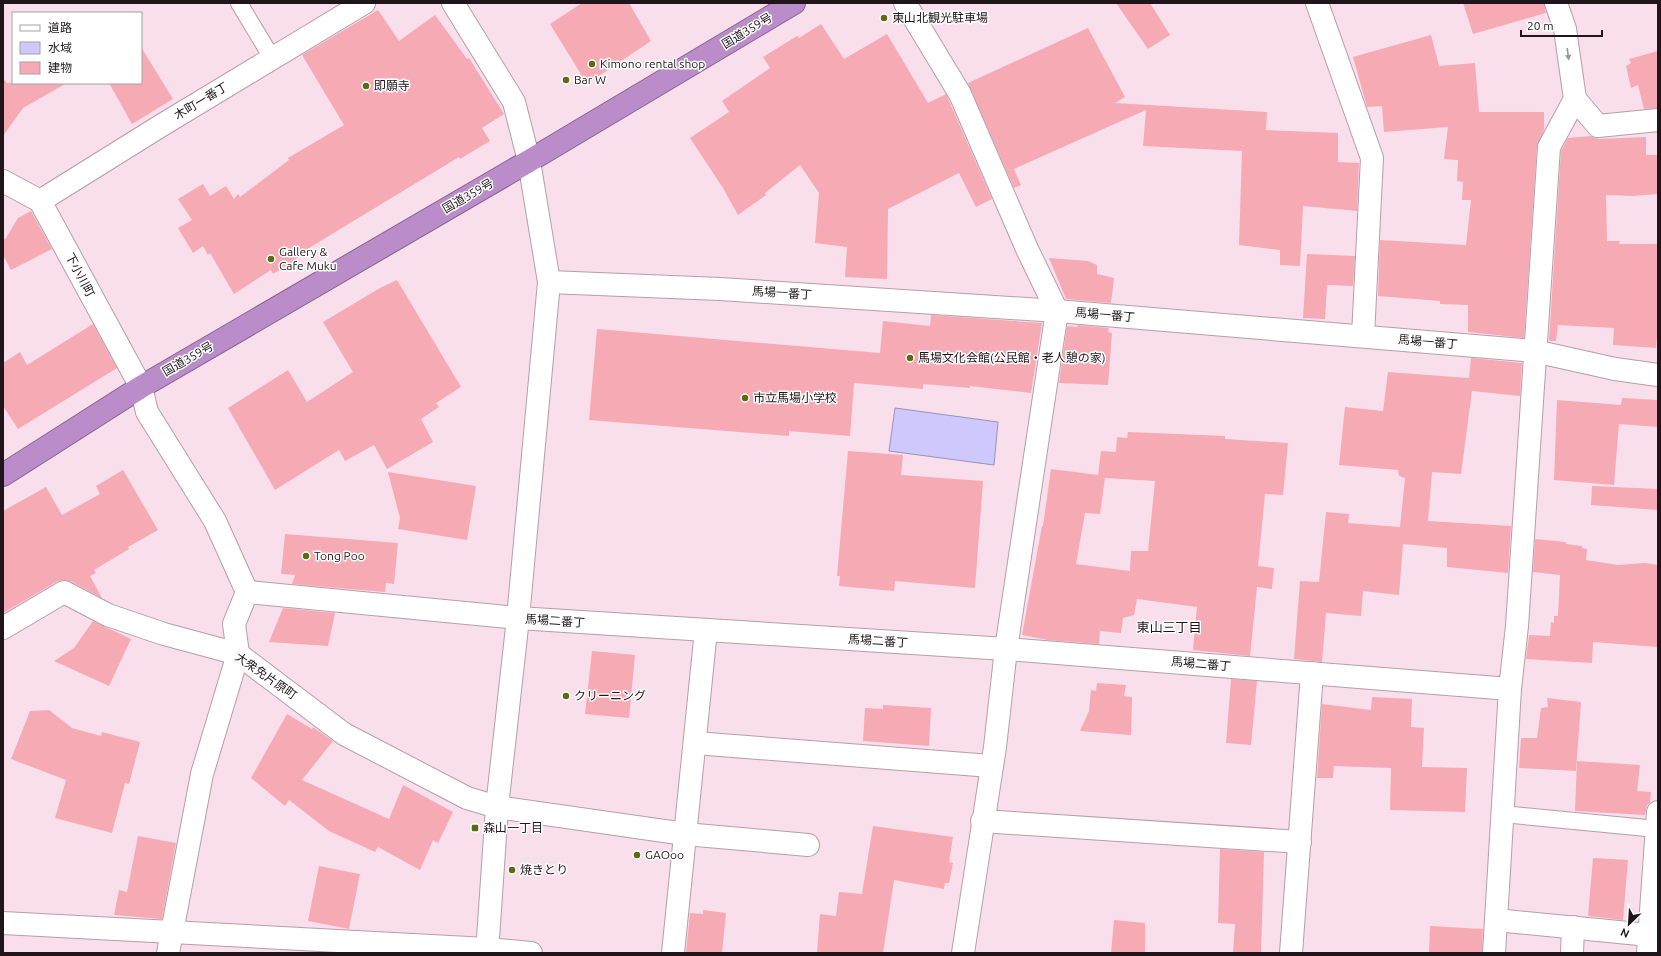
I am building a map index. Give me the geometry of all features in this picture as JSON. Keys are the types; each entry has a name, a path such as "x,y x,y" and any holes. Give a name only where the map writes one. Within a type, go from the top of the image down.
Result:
{"highway":[{"name":"国道359号","path":"3,476 140,387 529,161 794,3"}],"street":[{"name":"木町一番丁","path":"40,201 162,125 364,3"},
{"path":"453,3 514,102 529,161 549,282 518,618 497,807 487,951"},
{"path":"905,3 960,94 1027,249 1057,311 1006,649 992,766 982,822 964,953"},
{"path":"1317,3 1372,158 1363,336"},
{"path":"1556,3 1565,29 1575,99 1598,126 1658,120"},
{"path":"1494,953 1510,689 1517,626 1519,569 1549,147 1575,99"},
{"path":"3,181 40,201"},
{"name":"下小川町","path":"40,201 140,387 147,412 215,521 247,592"},
{"name":"馬場一番丁","path":"549,282 720,289 1057,311 1363,336 1534,351 1615,369 1658,375"},
{"name":"大衆免片原町","path":"3,628 64,592 108,615 164,634 238,654 344,734 468,798 497,807 685,834 808,845"},
{"path":"170,943 202,774 238,654 234,624 247,592"},
{"name":"馬場二番丁","path":"247,592 518,618 1006,649 1510,689"},
{"path":"673,953 706,630"},
{"path":"1291,953 1312,673"},
{"path":"695,743 992,766"},
{"path":"1496,920 1574,927 1649,944 1657,820"},
{"path":"982,822 1300,842"},
{"path":"3,923 170,943 531,953"},
{"path":"1572,953 1574,927"}],"lane":[{"path":"239,3 272,58"},
{"path":"1502,814 1657,820"}],"water":[{"path":"895,408 998,422 994,465 889,451"}],"building":[{"path":"582,3 629,3 651,41 587,84 550,24"},
{"path":"1116,3 1150,3 1170,35 1148,49"},
{"path":"1463,3 1544,3 1546,13 1473,34"},
{"path":"378,10 399,41 435,15 467,59 469,58 504,114 482,128 490,141 460,159 459,157 304,251 305,253 273,274 271,270 234,294 210,253 208,255 203,246 193,253 178,228 192,220 178,199 203,184 210,196 226,186 234,199 238,194 240,197 289,160 288,158 344,125 302,55"},
{"path":"821,24 844,59 887,34 928,103 946,94 992,199 976,207 959,173 888,209 887,279 845,277 847,247 815,243 819,193 800,165 765,193 766,195 738,215 723,188 690,138 729,112 722,101 770,68 763,57 797,36 799,38"},
{"path":"1088,28 1125,97 1115,103 1267,112 1266,130 1338,133 1338,162 1359,163 1357,211 1303,206 1300,266 1280,265 1280,250 1239,245 1242,151 1143,146 1146,110 1014,169 1021,185 1014,188 968,83"},
{"path":"1431,35 1439,66 1475,63 1479,112 1544,112 1544,130 1537,146 1524,338 1468,332 1468,305 1440,304 1440,301 1378,296 1380,240 1466,245 1471,200 1462,200 1463,182 1457,181 1458,160 1444,159 1448,127 1384,132 1382,106 1367,107 1353,57"},
{"path":"142,49 173,99 132,124 110,84 142,84"},
{"path":"1658,51 1658,108 1644,109 1638,85 1631,88 1626,66 1631,63 1629,59"},
{"path":"3,78 7,83 12,84 65,84 23,108 3,136"},
{"path":"1591,136 1599,139 1646,137 1646,155 1658,155 1658,194 1633,196 1606,195 1607,241 1620,241 1619,244 1658,244 1658,324 1656,348 1613,345 1614,328 1558,325 1556,341 1549,341 1561,151 1568,138"},
{"path":"31,211 52,249 11,270 3,255 3,240 6,238 18,218"},
{"path":"1307,254 1355,256 1353,286 1327,285 1325,319 1303,318"},
{"path":"1049,258 1088,261 1097,265 1097,274 1114,278 1111,303 1066,299"},
{"path":"397,280 461,387 436,403 439,407 421,419 433,442 387,469 374,445 345,461 339,450 275,490 228,408 288,370 307,402 353,372 323,322 380,288"},
{"path":"931,315 1042,323 1031,393 970,386 970,388 923,384 923,389 854,383 850,436 789,431 789,436 589,420 597,329 880,353 883,321 930,326"},
{"path":"93,324 117,368 18,429 3,406 3,363 20,352 27,365"},
{"path":"1077,325 1109,328 1108,332 1112,333 1108,385 1059,383 1067,326 1078,327"},
{"path":"1471,358 1522,363 1520,396 1472,391 1461,474 1432,472 1428,521 1511,526 1508,573 1447,567 1447,548 1403,544 1399,595 1363,591 1361,616 1326,613 1322,662 1294,659 1300,581 1319,582 1326,512 1349,514 1348,523 1400,527 1405,478 1399,476 1398,470 1339,465 1345,407 1383,411 1388,372 1469,378"},
{"path":"1622,398 1658,400 1658,427 1619,424 1614,485 1554,480 1557,400 1621,405 1620,413"},
{"path":"1128,432 1225,436 1225,439 1288,443 1283,495 1265,494 1258,566 1274,568 1272,589 1257,587 1250,656 1193,650 1197,607 1137,599 1134,615 1123,618 1121,633 1100,631 1099,644 1048,640 1022,635 1043,526 1051,469 1098,475 1101,451 1116,452 1117,437 1127,438","holes":["1105,478 1155,481 1148,551 1131,551 1130,571 1076,564 1085,513 1100,514"]},
{"path":"848,451 903,455 901,475 983,481 975,588 895,581 894,591 839,586 840,576 837,576"},
{"path":"123,470 158,530 128,547 129,549 94,570 96,573 90,576 102,598 70,581 63,580 58,581 3,613 3,511 46,487 62,515 100,494 96,486"},
{"path":"388,472 476,486 467,540 398,529 400,518"},
{"path":"1592,486 1658,489 1658,510 1591,505"},
{"path":"285,534 398,543 394,584 386,583 385,592 292,584 295,575 281,574"},
{"path":"1535,539 1566,542 1566,544 1582,546 1582,548 1587,549 1586,560 1618,565 1645,563 1658,565 1658,647 1593,642 1592,663 1526,659 1529,635 1550,636 1551,622 1554,623 1554,616 1558,616 1560,575 1533,572"},
{"path":"283,608 335,613 328,646 269,642"},
{"path":"93,621 131,639 109,686 54,661 74,648"},
{"path":"592,651 635,655 629,718 585,714"},
{"path":"1231,679 1257,681 1251,745 1226,743"},
{"path":"1097,683 1126,685 1124,696 1132,697 1131,735 1080,731 1089,711 1091,690 1096,691"},
{"path":"1372,697 1412,699 1411,727 1424,728 1422,767 1467,768 1465,812 1390,810 1391,768 1334,766 1333,778 1317,778 1322,704 1371,710"},
{"path":"1547,698 1581,702 1576,771 1519,768 1521,738 1537,738 1541,708 1548,707"},
{"path":"883,705 931,708 929,746 863,741 865,708 883,709"},
{"path":"49,710 72,728 101,736 102,732 140,742 129,784 125,783 112,833 55,818 66,780 11,759 30,711"},
{"path":"287,714 312,729 313,727 333,741 302,780 389,819 403,785 453,812 438,843 433,840 420,870 378,847 375,852 329,831 289,800 285,806 251,778"},
{"path":"1577,761 1640,765 1637,791 1651,792 1650,803 1647,805 1645,815 1575,811"},
{"path":"873,826 953,837 949,862 953,863 949,883 945,883 944,889 894,880 883,953 817,953 820,914 836,916 839,892 862,894"},
{"path":"138,836 176,843 162,919 114,915 119,890 127,892"},
{"path":"1220,849 1264,852 1261,953 1233,953 1235,924 1218,923"},
{"path":"1593,858 1628,860 1623,920 1588,916"},
{"path":"319,866 360,874 349,929 308,921"},
{"path":"703,910 726,913 722,953 686,953 690,913 703,914"},
{"path":"1114,920 1145,923 1145,953 1111,953"},
{"path":"1430,926 1483,929 1482,953 1429,953"}],"place":[{"name":"東山北観光駐車場","path":"884,18"},
{"name":"Kimono rental shop","path":"592,64"},
{"name":"Bar W","path":"566,80"},
{"name":"即願寺","path":"366,86"},
{"name":"Gallery & Cafe Muku","path":"271,259"},
{"name":"馬場文化会館(公民館・老人憩の家)","path":"910,358"},
{"name":"市立馬場小学校","path":"745,398"},
{"name":"Tong Poo","path":"306,556"},
{"name":"クリーニング","path":"566,696"},
{"name":"森山一丁目","path":"475,828"},
{"name":"GAOoo","path":"637,855"},
{"name":"焼きとり","path":"512,870"}],"district":[{"name":"東山三丁目","path":"1169,627"}]}
